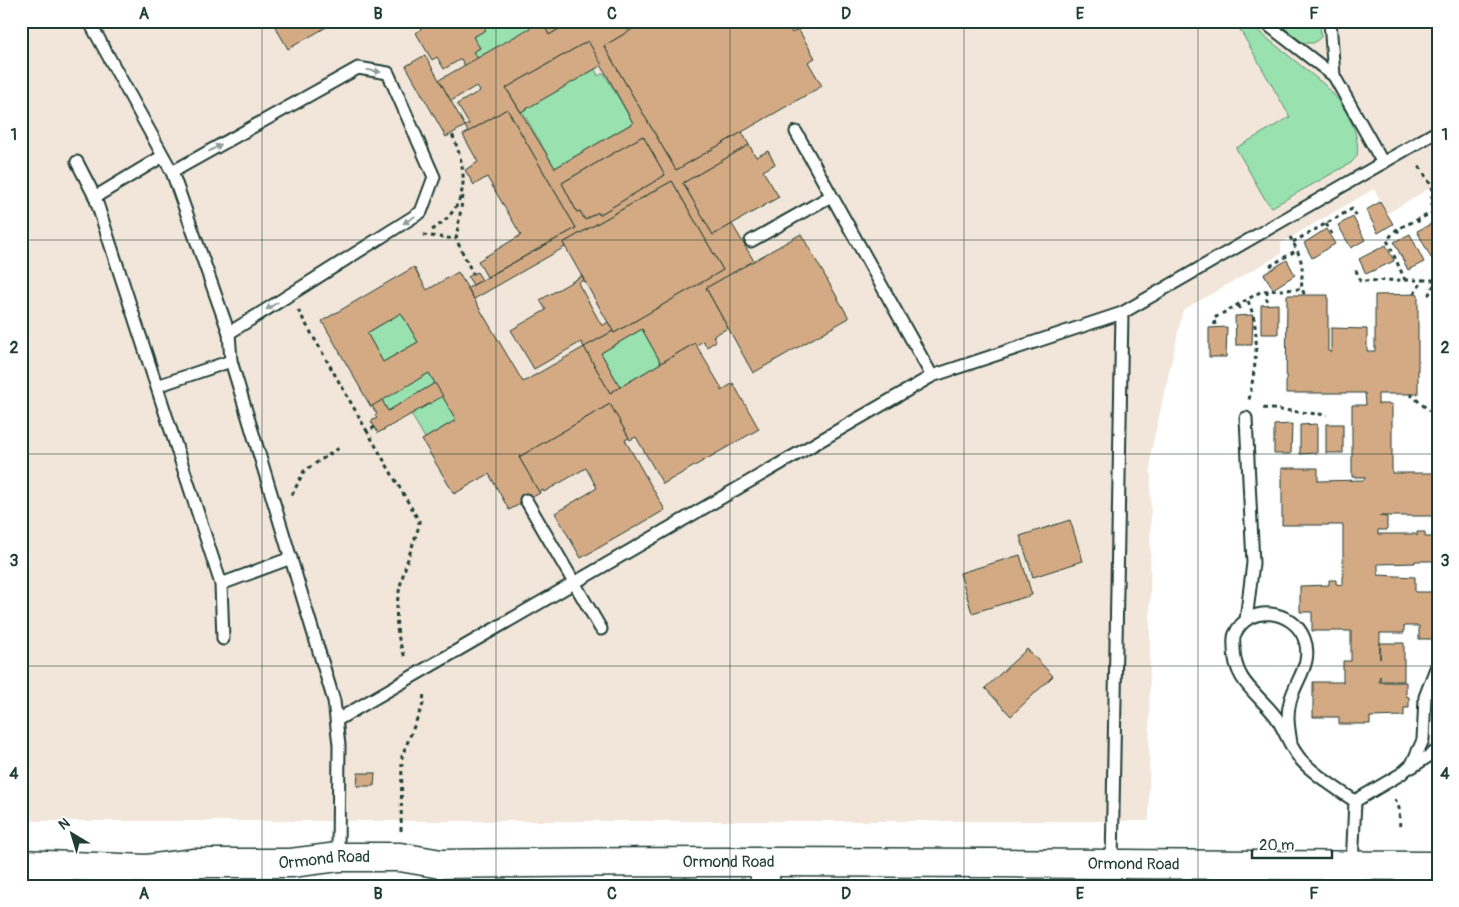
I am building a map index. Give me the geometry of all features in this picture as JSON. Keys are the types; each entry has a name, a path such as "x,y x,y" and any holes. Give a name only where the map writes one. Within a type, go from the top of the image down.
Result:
{"main road":[{"name":"Ormond Road","path":"21,864 147,869 195,863 291,863 338,858 400,857 441,864 765,874 1112,866 1438,866"}],"lane":[{"path":"89,21 172,172 230,333 230,360 327,674 337,720 338,858"},
{"path":"1263,21 1334,76 1384,162"},
{"path":"1330,21 1334,76"},
{"path":"172,172 358,68 388,73 434,177 422,212 230,333"},
{"path":"796,132 932,376"},
{"path":"337,720 932,376 1122,313 1276,223 1438,132"},
{"path":"95,197 163,156"},
{"path":"77,162 95,197 221,584 223,639"},
{"path":"751,241 831,196"},
{"path":"1112,866 1122,313"},
{"path":"157,386 230,360"},
{"path":"1246,418 1253,563 1246,620"},
{"path":"526,500 602,630"},
{"path":"221,584 291,558"},
{"path":"1291,744 1287,719 1290,701 1305,668 1307,653 1304,638 1296,626 1272,613 1259,613 1246,620 1234,634 1234,663 1243,681 1276,718 1291,744 1304,764 1355,801"},
{"path":"1401,774 1412,764 1419,752 1423,740 1425,697 1438,663"},
{"path":"1355,801 1438,750"},
{"path":"1352,866 1355,801"}],"path":[{"path":"1408,148 1432,187 1432,213"},
{"path":"464,191 456,239 473,274"},
{"path":"1293,242 1352,209 1359,219"},
{"path":"1432,213 1438,217"},
{"path":"1406,280 1387,240 1396,229 1432,213"},
{"path":"1417,219 1421,226"},
{"path":"1276,223 1293,242 1297,250 1302,268 1301,289 1306,295"},
{"path":"1326,224 1333,236"},
{"path":"1396,229 1400,236"},
{"path":"423,235 456,239"},
{"path":"1270,266 1297,250"},
{"path":"1356,270 1360,281 1438,279"},
{"path":"1437,299 1429,294 1438,279"},
{"path":"1414,294 1423,280"},
{"path":"1215,325 1214,318 1267,290 1301,289"},
{"path":"1267,290 1267,301"},
{"path":"1246,418 1258,356 1254,317 1248,301"},
{"path":"1239,305 1240,312"},
{"path":"297,309 419,521 419,526 403,570 396,602 399,639 407,662"},
{"path":"1410,394 1438,418"},
{"path":"1248,405 1276,411 1328,415"},
{"path":"368,432 375,427"},
{"path":"288,501 304,471 339,448"},
{"path":"400,857 400,764 403,750 425,698 422,687"},
{"path":"1385,784 1399,808 1400,830"}],"shaded area":[{"path":"21,21 1438,21 1438,183 1388,213 1374,189 1281,243 1281,254 1183,310 1151,452 1149,821 21,821"}],"green space":[{"path":"481,21 538,21 539,23 478,58 473,52 480,48 473,37 485,30"},
{"path":"1235,21 1246,21 1326,86 1339,101 1349,118 1358,147 1357,156 1351,163 1272,207 1266,201 1236,148 1290,117"},
{"path":"1276,21 1320,21 1321,37 1314,43 1303,43"},
{"path":"595,69 598,76 604,73 633,123 555,168 522,111"},
{"path":"401,313 418,342 383,362 367,333"},
{"path":"642,329 661,363 620,387 601,353"},
{"path":"429,373 435,383 388,411 382,400"},
{"path":"443,396 456,420 425,438 411,414"}],"building":[{"path":"272,21 337,21 288,49"},
{"path":"417,21 481,21 486,30 473,37 480,48 473,52 478,58 465,66 461,59 444,69 437,57 432,60 416,33 421,29"},
{"path":"542,21 573,21 549,35"},
{"path":"542,21 549,35 573,21 646,21 604,46 676,170 742,132 749,145 683,183 713,235 732,224 754,261 706,288 728,328 713,336 716,341 707,347 703,341 697,345 695,343 661,363 642,329 601,353 620,387 610,393 584,347 613,331 614,333 723,270 672,181 563,243 565,247 474,299 468,288 576,228 507,109 468,132 465,126 469,124 457,104 480,91 476,86 451,101 439,80","holes":["588,41 633,123 555,168 506,88","643,136 665,175 599,215 598,212 585,220 580,211 577,212 562,183"]},
{"path":"646,21 785,21 792,33 798,29 815,58 808,62 822,86 676,170 604,46"},
{"path":"588,41 602,65 521,112 506,88"},
{"path":"425,55 465,126 446,137 406,66"},
{"path":"507,109 576,228 487,277 478,261 521,235 487,177 474,185 465,170 478,162 463,135"},
{"path":"643,136 665,175 599,215 598,212 585,220 580,211 577,212 562,183"},
{"path":"749,145 756,157 768,151 775,164 763,171 779,197 713,235 683,183"},
{"path":"672,181 723,270 614,333 563,243"},
{"path":"1380,202 1393,224 1378,233 1366,210"},
{"path":"1353,217 1365,240 1351,248 1338,225"},
{"path":"1433,223 1438,232 1438,255 1431,258 1417,231"},
{"path":"1326,229 1335,244 1312,258 1304,243"},
{"path":"801,234 849,318 753,373 706,288"},
{"path":"1410,234 1424,262 1408,270 1394,242"},
{"path":"1386,245 1394,261 1366,274 1359,259"},
{"path":"1287,260 1295,275 1273,289 1264,274"},
{"path":"414,267 427,290 458,272 523,382 584,347 610,393 695,343 721,387 721,391 733,383 759,429 663,484 636,437 630,440 610,404 519,457 540,493 509,510 489,474 454,494 422,440 456,420 429,373 371,407 322,321","holes":["401,313 418,342 383,362 367,333"]},
{"path":"477,272 482,280 473,285 468,277"},
{"path":"582,276 584,280 578,283 602,326 608,322 613,331 584,347 581,342 534,369 511,330 546,310 540,300"},
{"path":"1418,294 1418,394 1378,394 1378,404 1392,404 1392,473 1438,473 1438,516 1379,516 1387,517 1387,530 1378,530 1378,534 1415,534 1417,536 1417,532 1425,532 1425,537 1435,537 1434,561 1378,564 1378,575 1415,577 1415,592 1438,592 1438,639 1419,639 1419,626 1404,626 1404,633 1380,633 1380,643 1404,643 1404,681 1380,681 1380,676 1379,682 1406,682 1406,696 1409,697 1409,708 1404,708 1404,716 1370,717 1370,724 1339,724 1339,717 1313,717 1313,682 1343,682 1343,661 1351,661 1351,631 1312,631 1312,612 1300,612 1300,586 1329,585 1329,580 1336,580 1336,584 1343,585 1343,525 1282,525 1282,468 1318,468 1318,481 1364,480 1365,477 1352,477 1352,405 1366,405 1365,393 1286,393 1287,295 1328,295 1328,351 1331,352 1331,328 1367,329 1367,351 1375,351 1375,295"},
{"path":"1278,304 1278,334 1261,334 1261,305"},
{"path":"1253,315 1252,345 1236,345 1235,316"},
{"path":"1227,327 1226,357 1209,357 1209,328"},
{"path":"435,383 443,396 378,433 371,421 377,418 375,415 377,414 372,406 382,400 388,411"},
{"path":"610,404 629,438 625,440 665,510 581,558 555,513 597,488 586,468 544,492 543,490 539,492 519,457"},
{"path":"1292,424 1291,454 1274,454 1274,425"},
{"path":"1317,424 1317,453 1300,454 1300,425"},
{"path":"1326,424 1343,424 1343,453 1326,453"},
{"path":"1070,520 1083,561 1033,577 1020,536"},
{"path":"1020,555 1032,595 972,613 960,573"},
{"path":"1027,649 1053,676 1011,716 985,688"},
{"path":"358,773 375,773 374,786 357,786"}]}
